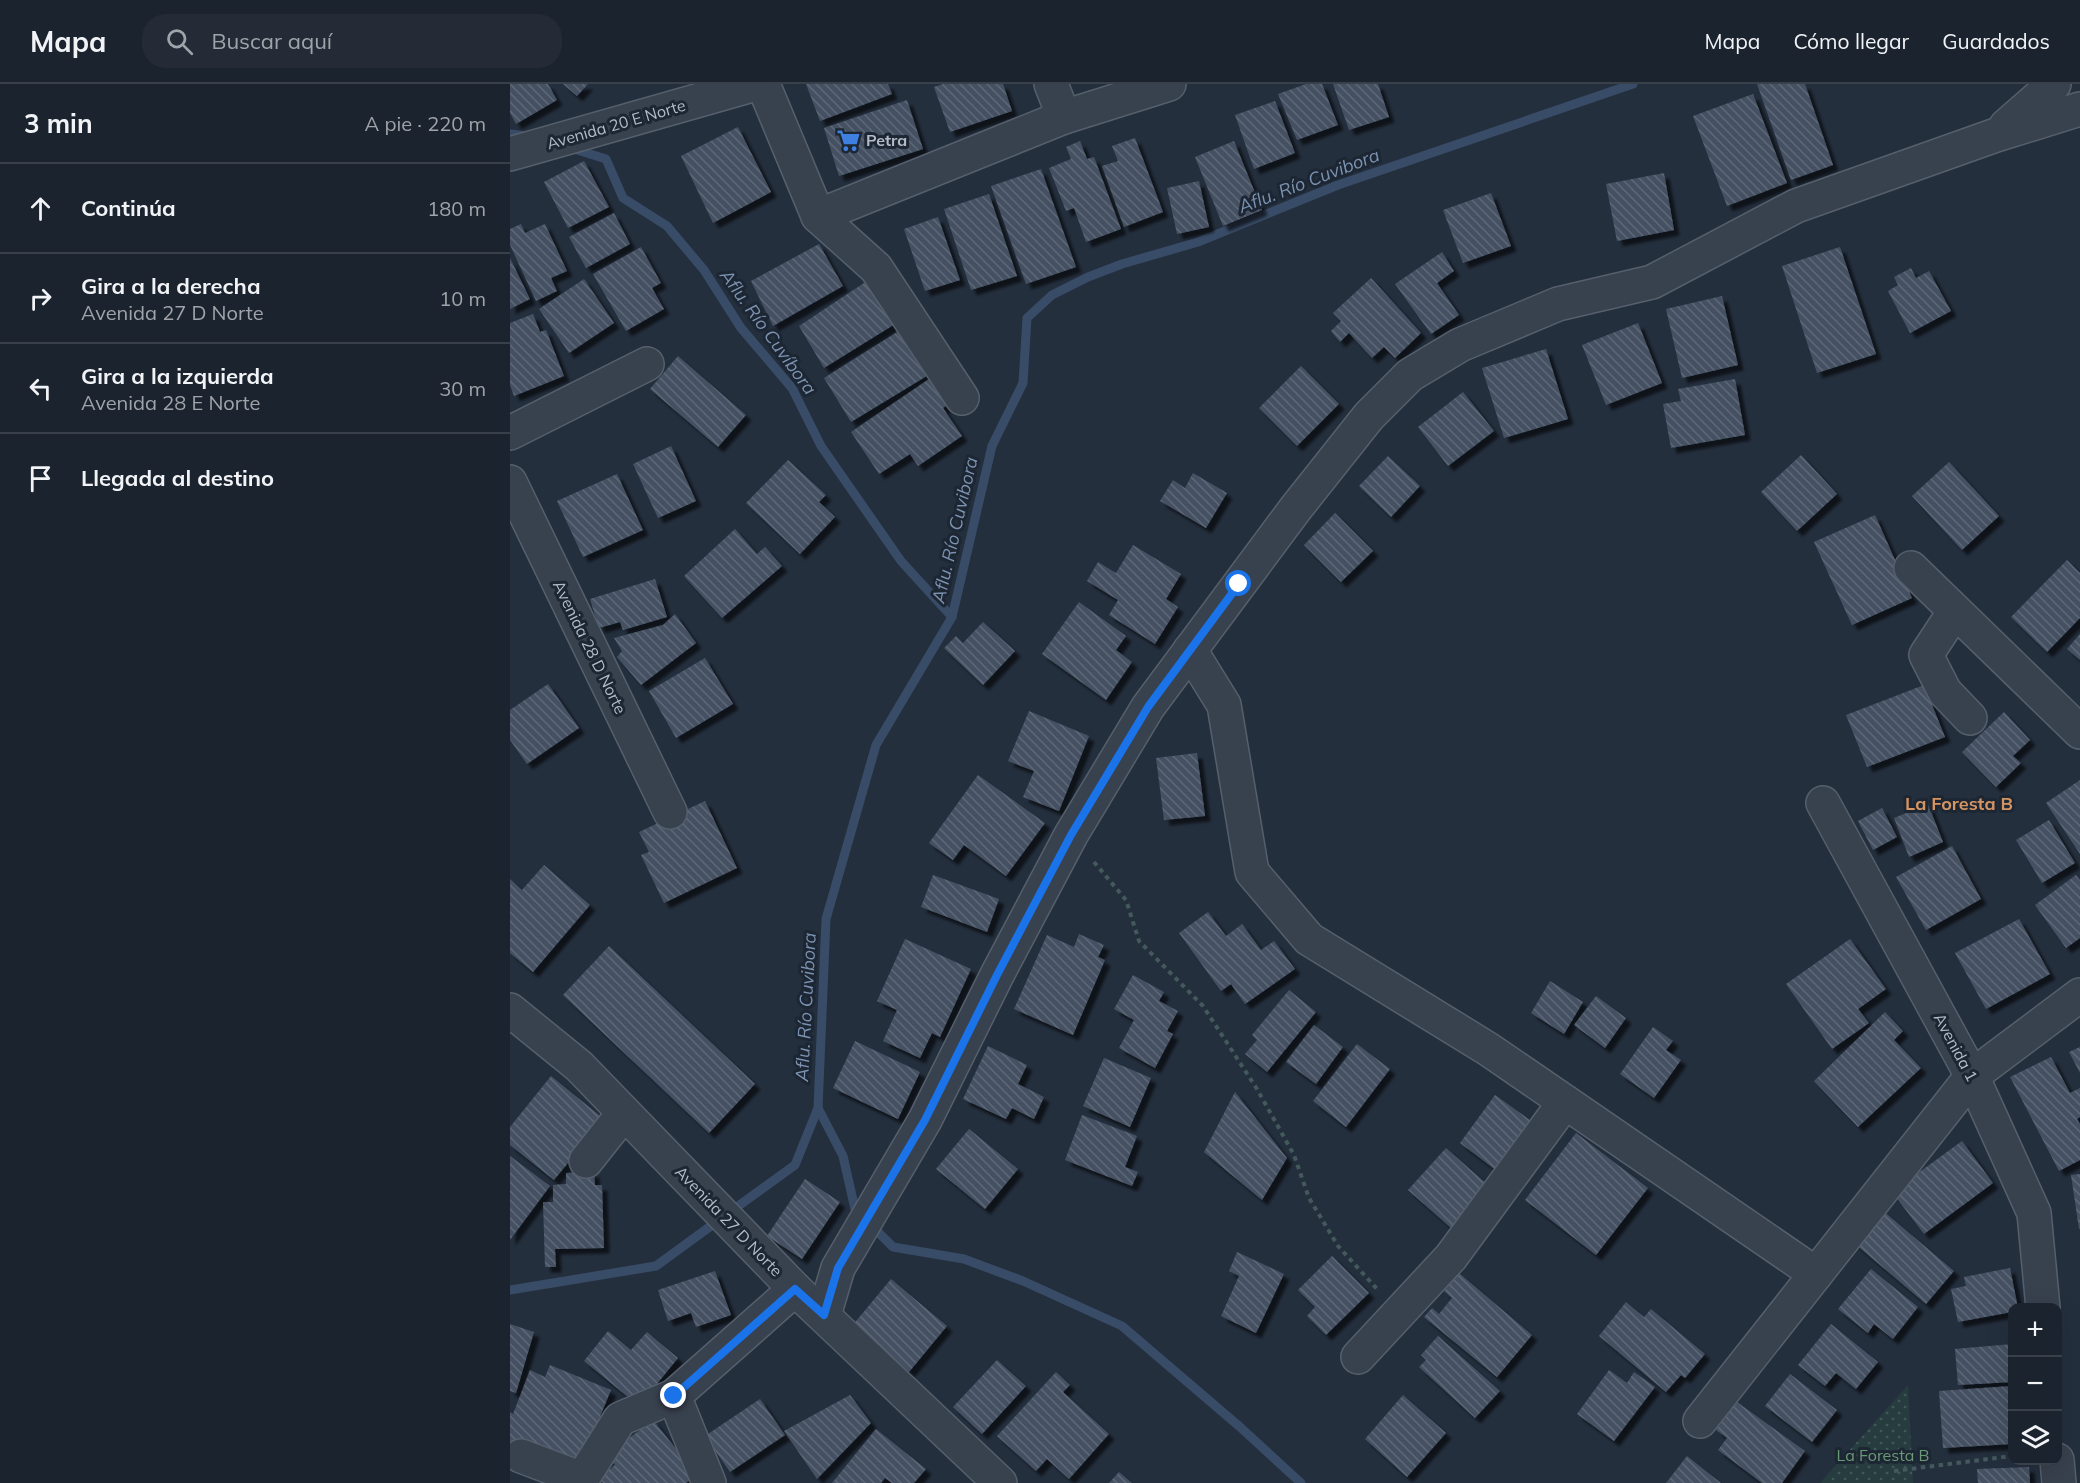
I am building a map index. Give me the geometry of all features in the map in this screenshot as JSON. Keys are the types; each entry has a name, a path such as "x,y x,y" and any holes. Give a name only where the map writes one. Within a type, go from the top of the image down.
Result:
{"street":[{"name":"Avenida 20 E Norte","path":"510,154 756,84"},
{"path":"762,84 818,216 876,268 962,398"},
{"path":"1051,84 1064,117"},
{"path":"818,216 1064,117 1169,84"},
{"path":"1996,135 2054,84"},
{"path":"824,1315 838,1268 925,1120 997,975 1071,835 1148,707 1296,508 1369,416 1410,375 1460,345 1558,304 1652,282 1796,206 1996,135 2080,109"},
{"path":"510,433 647,364"},
{"name":"Avenida 28 D Norte","path":"510,482 670,812"},
{"path":"1911,568 2080,732"},
{"path":"1955,611 1926,656 1945,692 1970,718"},
{"path":"1191,650 1224,705 1252,872 1309,939 1488,1049 1816,1274"},
{"name":"Avenida 1","path":"1823,803 1972,1076 2034,1213 2043,1303"},
{"path":"1700,1421 1972,1076 2080,995"},
{"name":"Avenida 27 D Norte","path":"512,1015 579,1066 795,1289 1000,1483"},
{"path":"1358,1357 1451,1257 1565,1102"},
{"path":"586,1161 624,1113"},
{"path":"521,1456 581,1481 620,1419 674,1396 795,1289"},
{"path":"674,1396 709,1483"},
{"path":"2057,1465 2059,1483"}],"path":[{"path":"1071,835 1126,900 1139,941 1203,1006 1257,1089 1294,1155 1309,1198 1338,1246 1382,1294 1404,1307"},
{"path":"1894,1471 2008,1457"}],"green space":[{"name":"La Foresta B","path":"1908,1385 1913,1483 1820,1483"}],"building":[{"path":"510,84 548,84 557,100 516,124 510,113"},
{"path":"563,84 588,84 577,96"},
{"path":"806,84 888,84 892,94 820,121"},
{"path":"943,84 1003,84 1012,111 950,132 934,87"},
{"path":"1306,84 1322,84 1338,125 1297,140 1278,94"},
{"path":"1333,84 1378,84 1389,117 1349,130"},
{"path":"1757,84 1805,84 1833,165 1791,180"},
{"path":"1753,94 1787,183 1727,206 1693,116"},
{"path":"907,100 923,149 839,176 824,128"},
{"path":"1275,101 1295,153 1254,169 1235,115"},
{"path":"738,127 771,192 713,223 681,156"},
{"path":"1135,138 1163,212 1124,227 1102,166 1118,161 1112,146"},
{"path":"1080,141 1087,159 1094,157 1121,229 1086,242 1074,208 1066,211 1049,168 1071,159 1066,147"},
{"path":"1234,141 1262,210 1223,226 1195,157"},
{"path":"584,161 609,207 568,228 544,182"},
{"path":"1041,169 1076,267 1026,284 991,186"},
{"path":"1664,173 1674,230 1617,241 1606,184"},
{"path":"1199,181 1209,227 1177,234 1167,188"},
{"path":"1491,193 1511,246 1463,263 1443,210"},
{"path":"989,194 1017,276 971,290 944,209"},
{"path":"614,213 630,244 586,268 569,237"},
{"path":"938,217 960,280 925,291 904,229"},
{"path":"521,224 525,233 545,224 567,271 551,278 557,291 536,301 510,245 510,229"},
{"path":"819,244 843,286 773,326 751,281"},
{"path":"641,247 661,283 652,288 664,309 626,331 593,274"},
{"path":"1840,247 1876,354 1817,373 1782,266"},
{"path":"1442,252 1454,271 1437,283 1459,315 1431,334 1395,284"},
{"path":"510,258 530,299 510,309"},
{"path":"1911,268 1916,278 1929,271 1951,311 1910,333 1888,291 1898,285 1894,277"},
{"path":"1371,278 1421,333 1395,358 1384,347 1372,358 1349,333 1340,342 1331,331 1341,321 1333,313"},
{"path":"584,279 614,323 569,353 539,309"},
{"path":"867,281 895,324 824,368 799,326"},
{"path":"1722,296 1738,365 1682,378 1666,309"},
{"path":"533,314 540,332 546,330 564,376 514,396 510,385 510,323"},
{"path":"1638,323 1662,383 1606,405 1582,345"},
{"path":"902,329 930,374 851,422 824,378"},
{"path":"1546,349 1568,419 1504,438 1482,368"},
{"path":"678,356 746,415 718,447 650,389"},
{"path":"1301,366 1339,404 1297,446 1259,408"},
{"path":"932,377 950,403 943,408 962,436 918,466 910,454 879,474 851,432"},
{"path":"1735,379 1745,435 1671,448 1663,404 1681,401 1678,389"},
{"path":"1463,392 1494,431 1448,466 1418,427"},
{"path":"671,446 696,501 658,518 633,464"},
{"path":"1801,455 1837,494 1797,531 1761,492"},
{"path":"1388,456 1420,486 1391,517 1359,486"},
{"path":"788,460 826,495 819,502 835,517 800,554 746,503"},
{"path":"1949,462 1999,516 1962,550 1912,496"},
{"path":"1193,473 1227,493 1206,528 1160,501 1173,480 1185,488"},
{"path":"617,474 643,530 583,557 557,501"},
{"path":"1335,513 1373,551 1341,582 1304,545"},
{"path":"1875,515 1912,598 1852,625 1814,542"},
{"path":"735,529 757,554 765,547 782,566 722,618 684,576"},
{"path":"1133,545 1181,574 1166,599 1178,607 1155,644 1109,615 1118,600 1087,581 1098,562 1116,573"},
{"path":"2067,560 2080,573 2080,618 2047,652 2011,617"},
{"path":"655,579 667,617 623,630 620,622 599,628 590,599"},
{"path":"1079,602 1126,636 1116,650 1132,662 1106,700 1042,654"},
{"path":"675,614 696,643 641,685 617,657 622,651 614,638 663,625"},
{"path":"983,622 1015,651 983,685 944,648 956,636 963,643"},
{"path":"2080,634 2080,660 2067,649"},
{"path":"705,658 733,704 676,738 649,691"},
{"path":"548,684 579,728 527,764 510,740 510,710"},
{"path":"1924,685 1945,737 1867,767 1846,715"},
{"path":"1029,711 1089,736 1059,811 1023,797 1034,771 1008,761"},
{"path":"2004,712 2030,740 2013,756 2021,763 1996,787 1962,752"},
{"path":"1197,753 1205,816 1164,820 1156,758"},
{"path":"978,775 1045,823 1006,876 964,845 953,860 929,843"},
{"path":"2080,780 2080,854 2046,803"},
{"path":"705,801 737,868 664,903 641,855 649,852 639,832"},
{"path":"1928,804 1943,842 1909,857 1894,818"},
{"path":"1882,808 1897,837 1873,850 1858,821"},
{"path":"2049,820 2075,863 2042,883 2016,840"},
{"path":"1952,846 1981,899 1926,930 1896,877"},
{"path":"544,865 590,905 533,972 510,953 510,879 522,890"},
{"path":"933,875 999,899 987,932 921,907"},
{"path":"2076,875 2080,880 2080,938 2066,948 2035,905"},
{"path":"1208,912 1226,936 1242,924 1261,950 1274,941 1295,969 1245,1004 1231,984 1221,991 1179,933"},
{"path":"2019,919 2050,974 1986,1009 1955,953"},
{"path":"1079,934 1104,945 1098,957 1105,960 1073,1035 1014,1009 1047,935 1074,947"},
{"path":"905,939 971,969 940,1037 932,1033 920,1058 883,1041 897,1010 877,1001"},
{"path":"1850,939 1886,989 1858,1009 1869,1023 1832,1049 1786,984"},
{"path":"609,946 755,1084 709,1133 563,995"},
{"path":"1133,975 1164,992 1159,1001 1178,1011 1167,1031 1173,1034 1155,1068 1119,1048 1134,1020 1114,1009"},
{"path":"1550,981 1583,1002 1564,1034 1531,1013"},
{"path":"1289,990 1316,1012 1267,1072 1245,1054 1257,1040 1252,1035"},
{"path":"1596,996 1626,1018 1605,1048 1574,1025"},
{"path":"1885,1012 1903,1031 1894,1040 1921,1068 1858,1127 1814,1081"},
{"path":"1314,1025 1343,1047 1316,1084 1286,1062"},
{"path":"1653,1027 1673,1041 1666,1050 1681,1060 1654,1098 1620,1074"},
{"path":"855,1041 920,1072 898,1119 833,1088"},
{"path":"1357,1044 1390,1069 1346,1127 1313,1101"},
{"path":"988,1046 1027,1065 1018,1084 1044,1097 1034,1119 1012,1108 1006,1119 963,1099"},
{"path":"2080,1047 2080,1073 2069,1052"},
{"path":"2051,1057 2070,1093 2080,1088 2080,1117 2077,1119 2080,1124 2080,1160 2059,1171 2010,1077"},
{"path":"1104,1058 1151,1078 1130,1127 1083,1106"},
{"path":"551,1076 604,1119 554,1180 510,1145 510,1127"},
{"path":"1235,1092 1287,1158 1262,1200 1204,1152"},
{"path":"1495,1095 1537,1125 1501,1174 1460,1143"},
{"path":"1082,1115 1137,1136 1125,1167 1138,1172 1132,1186 1065,1160"},
{"path":"969,1129 1018,1169 985,1209 936,1169"},
{"path":"1576,1133 1648,1188 1596,1255 1525,1200"},
{"path":"1962,1141 1993,1183 1924,1234 1892,1192"},
{"path":"1446,1148 1489,1186 1451,1228 1408,1190"},
{"path":"510,1156 550,1186 510,1240"},
{"path":"594,1172 595,1185 602,1185 604,1248 555,1249 556,1267 545,1267 543,1202 553,1202 553,1185 566,1184 566,1173"},
{"path":"2080,1174 2080,1229 2079,1229 2071,1175"},
{"path":"805,1179 840,1202 802,1259 767,1236"},
{"path":"1882,1210 1954,1271 1926,1304 1854,1243"},
{"path":"1237,1252 1284,1274 1256,1333 1221,1316 1239,1276 1229,1271"},
{"path":"1332,1256 1369,1293 1326,1335 1307,1316 1315,1307 1298,1290"},
{"path":"2010,1268 2017,1303 2008,1303 2008,1313 1958,1322 1951,1289 1966,1286 1964,1277"},
{"path":"1871,1269 1918,1307 1893,1339 1874,1324 1868,1333 1838,1309"},
{"path":"715,1271 731,1315 696,1327 691,1313 668,1321 658,1290"},
{"path":"1459,1273 1532,1335 1497,1377 1424,1317 1432,1308 1439,1314 1452,1298 1444,1291"},
{"path":"891,1279 947,1326 909,1372 852,1326"},
{"path":"1626,1302 1644,1317 1651,1309 1705,1354 1685,1378 1681,1375 1666,1392 1599,1336"},
{"path":"510,1324 534,1332 516,1393 510,1391"},
{"path":"1831,1324 1878,1362 1856,1389 1836,1373 1825,1386 1798,1365"},
{"path":"608,1331 631,1350 647,1332 678,1358 639,1406 584,1361"},
{"path":"1438,1336 1500,1391 1475,1418 1419,1367 1426,1360 1421,1355"},
{"path":"2008,1344 2008,1382 1958,1385 1955,1349"},
{"path":"997,1360 1026,1386 982,1434 953,1407"},
{"path":"550,1365 611,1390 577,1472 510,1444 510,1412 513,1414 530,1370 545,1377"},
{"path":"1609,1370 1627,1383 1634,1372 1655,1387 1614,1441 1577,1414"},
{"path":"1056,1372 1070,1385 1063,1392 1109,1434 1069,1479 1047,1459 1036,1471 997,1436"},
{"path":"1790,1374 1837,1410 1812,1442 1765,1406"},
{"path":"2008,1386 2008,1444 1943,1448 1939,1391"},
{"path":"850,1395 871,1423 817,1479 784,1431"},
{"path":"1403,1395 1446,1433 1407,1477 1365,1439"},
{"path":"760,1399 785,1435 730,1472 705,1436"},
{"path":"1737,1402 1805,1451 1782,1483 1762,1483 1718,1450 1727,1438 1716,1430"},
{"path":"653,1420 697,1475 686,1483 603,1483 599,1478 615,1465 607,1455"},
{"path":"876,1429 926,1469 914,1483 892,1483 885,1478 881,1483 832,1483"},
{"path":"1687,1456 1721,1483 1666,1483"},
{"path":"2029,1467 2030,1483 1978,1483 1977,1469"},
{"path":"1119,1472 1132,1483 1109,1483"}],"waterway":[{"name":"Aflu. Río Cuvibora","path":"730,1212 795,1165 818,1108 826,919 876,745 952,617 992,446 1023,383 1027,318 1052,295 1088,277 1122,264 1198,242 1338,185 1633,84"},
{"name":"Aflu. Río Cuvíbora","path":"510,134 528,136"},
{"name":"Aflu. Río Cuvíbora","path":"571,148 606,159 623,198 667,226 704,270 741,328 792,388 821,446 901,561 952,617"},
{"path":"818,1108 843,1156 855,1209 862,1215"},
{"name":"Aflu. Río Cuvibora","path":"510,1290 656,1266 719,1220"},
{"path":"871,1225 893,1247 964,1259 1023,1281 1122,1326 1240,1427 1301,1483"}],"place":[{"name":"Petra","path":"848,140"}],"district":[{"name":"La Foresta B","path":"1959,804"}],"route":[{"path":"674,1396 795,1289 824,1315 838,1268 925,1120 997,975 1071,835 1148,707 1239,584"}]}
